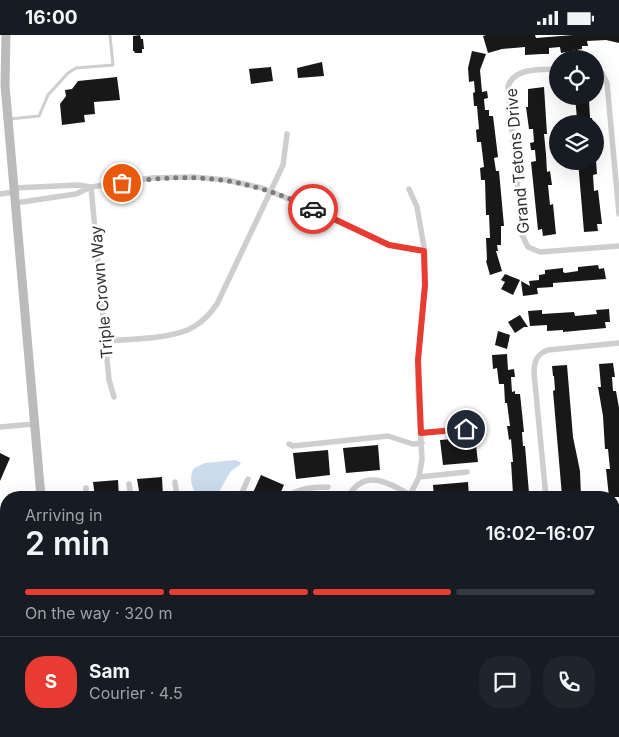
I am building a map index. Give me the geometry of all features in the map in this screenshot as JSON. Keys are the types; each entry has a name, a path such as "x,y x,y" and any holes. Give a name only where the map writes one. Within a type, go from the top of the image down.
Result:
{"main road":[{"path":"6,35 3,84 8,119 40,491"}],"street":[{"name":"Grand Tetons Drive","path":"549,70 524,72 514,77 508,89 522,235 528,247 542,252 619,246"},
{"path":"604,76 607,83 619,214"},
{"path":"106,341 176,334 194,327 208,317 217,304 283,165 288,134"},
{"path":"15,203 76,194 91,187 152,178 193,177 227,180 271,191 389,245 424,251"},
{"path":"0,194 14,190 78,185 91,187"},
{"name":"Triple Crown Way","path":"91,187 109,380 114,397"},
{"path":"409,189 417,207 424,251 425,285 418,360 422,459 419,477 412,491"},
{"path":"545,491 534,373 535,361 538,355 548,350 619,343"},
{"path":"0,427 34,424"},
{"path":"421,433 466,429"},
{"path":"289,444 293,446 388,436 413,443 422,443"},
{"path":"419,477 467,472"},
{"path":"243,491 248,479"},
{"path":"352,491 360,483 370,480 383,481 400,491"},
{"path":"175,482 176,491"},
{"path":"129,484 130,491"},
{"path":"297,491 328,487"}],"lane":[{"path":"8,119 39,116 48,95 68,73 76,68 113,65 110,35"}],"water":[{"path":"235,460 241,464 231,471 219,491 195,491 192,472 194,468 205,463"}],"building":[{"path":"140,35 141,39 143,39 144,49 142,49 142,53 135,53 133,51 133,36"},
{"path":"535,35 536,38 573,35 619,35 619,43 606,40 587,41 588,46 582,46 582,49 560,50 560,47 549,48 549,54 525,55 525,47 502,49 488,53 483,36"},
{"path":"472,51 486,54 480,70 482,92 487,91 488,98 484,99 485,110 489,110 489,116 493,116 498,157 494,158 496,171 499,171 504,226 501,226 501,245 497,245 498,251 496,251 502,271 490,275 486,261 486,238 490,238 489,215 486,215 485,180 481,180 480,168 484,167 481,142 477,142 476,130 479,129 477,106 474,106 474,81 469,82 468,68"},
{"path":"322,62 324,76 298,78 297,68"},
{"path":"271,67 273,81 251,84 249,69"},
{"path":"117,77 120,100 94,102 95,114 84,115 85,122 62,125 60,104 66,96 65,90 72,89 78,81"},
{"path":"544,87 547,134 544,134 547,172 550,171 552,185 548,185 550,205 553,204 556,234 543,236 542,229 538,230 531,162 536,161 535,150 531,150 530,143 534,142 533,129 529,129 526,107 528,107 528,89"},
{"path":"576,105 589,105 590,115 577,115"},
{"path":"579,170 597,170 597,174 593,175 594,191 598,190 602,224 597,224 598,231 584,232"},
{"path":"598,265 599,269 604,268 606,279 553,283 553,287 537,288 538,294 523,296 521,281 530,286 529,281 539,280 539,275 545,274 545,270 563,268 565,273 578,271 578,267"},
{"path":"505,274 520,280 513,295 501,289 505,282 501,280"},
{"path":"609,309 610,322 605,322 606,328 563,332 563,330 547,331 547,325 530,326 528,311 542,310 542,314 574,312 575,316 597,314 596,310"},
{"path":"520,315 528,327 524,327 515,333 508,322"},
{"path":"498,331 510,335 507,349 495,345"},
{"path":"507,354 508,370 514,369 515,377 511,377 512,392 515,391 515,394 520,394 524,432 522,432 523,446 525,446 529,491 513,491 511,462 513,462 511,439 509,440 507,426 510,426 507,403 505,403 504,384 499,384 497,368 493,369 492,355"},
{"path":"613,363 615,377 612,377 613,391 616,391 619,408 619,491 608,491 606,469 610,469 608,449 605,449 603,416 598,387 601,387 599,364"},
{"path":"567,365 573,437 580,471 581,491 562,491 552,366"},
{"path":"475,437 478,462 443,465 440,440"},
{"path":"378,445 380,470 346,473 343,448"},
{"path":"328,450 330,475 296,479 293,453"},
{"path":"0,453 10,458 0,481"},
{"path":"261,475 284,485 281,491 254,491"},
{"path":"162,477 163,491 139,491 137,479"},
{"path":"118,480 119,491 94,491 93,482"},
{"path":"468,482 469,491 434,491 433,485"}],"way so far":[{"path":"122,183 152,178 193,177 227,180 262,188 313,209"}],"route":[{"path":"313,209 389,245 424,251 425,285 418,360 421,433 466,429"}]}
